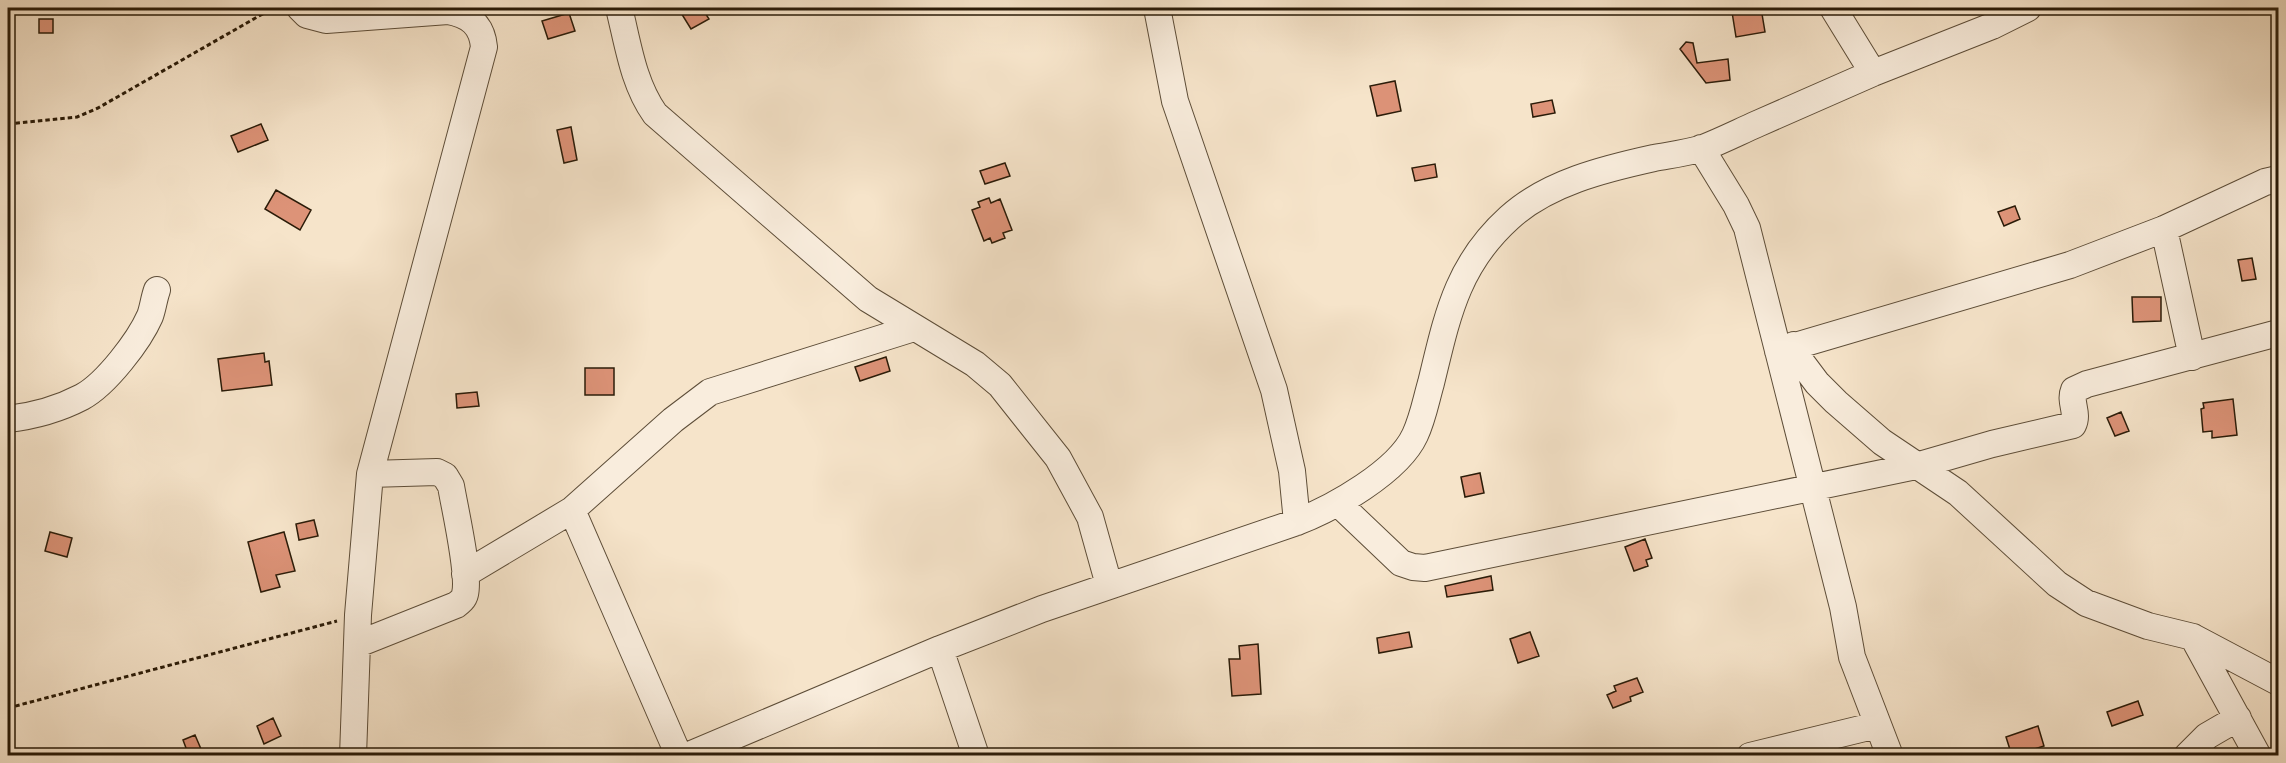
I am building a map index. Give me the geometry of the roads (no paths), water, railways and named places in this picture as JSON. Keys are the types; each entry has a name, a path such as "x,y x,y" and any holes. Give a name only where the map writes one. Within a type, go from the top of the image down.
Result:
{"street":[{"path":"300,8 307,15 326,21 448,10 466,16 477,24 483,37 482,57 370,474 358,615 352,756"},
{"path":"619,8 636,79 644,98 655,114 868,299 975,364 1000,385 1058,459 1090,517 1109,585"},
{"path":"1157,8 1175,101 1274,390 1291,463 1296,522"},
{"path":"1833,8 1873,73"},
{"path":"687,756 940,649 1109,585 1296,522 1338,503 1391,465 1415,436 1424,413 1455,294 1474,258 1491,236 1510,217 1537,196 1568,183 1650,159 1701,148 1873,73 1992,26 2028,8"},
{"path":"1701,148 1736,205 1747,228 1785,348 1813,486 1843,607 1852,657 1890,756"},
{"path":"1785,348 2019,282 2070,265 2164,229 2265,182 2278,179"},
{"path":"2164,229 2193,357"},
{"path":"8,419 32,416 59,407 84,396 96,386 126,353 142,331 150,315 157,290"},
{"path":"465,574 572,510 674,420 710,392 914,328"},
{"path":"1338,503 1401,562 1413,567 1425,568 1916,466 1992,444 2073,425 2076,416 2072,396 2074,390 2087,384 2278,333"},
{"path":"1785,348 1802,363 1826,393 1882,442 1958,493 2057,584 2086,603 2148,626 2193,637 2278,682"},
{"path":"358,644 459,603 465,594 465,574 451,486 445,476 437,472 370,474"},
{"path":"572,510 679,756"},
{"path":"2193,637 2258,756"},
{"path":"940,649 976,756"},
{"path":"2187,756 2207,736 2238,718"},
{"path":"1750,756 1877,725"}]}
